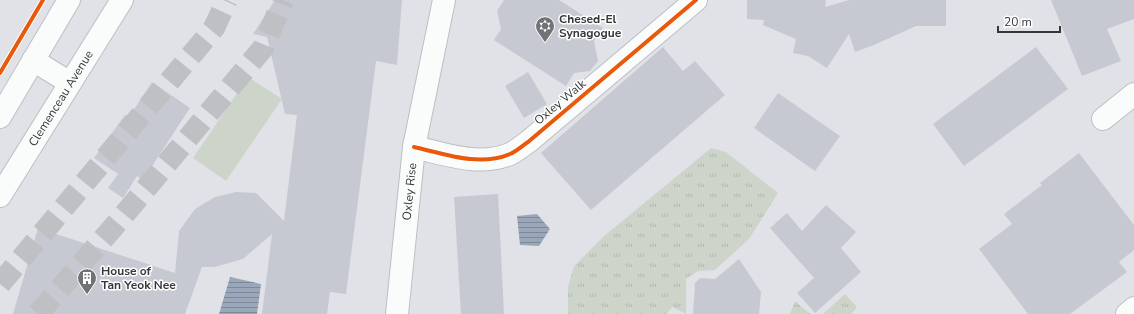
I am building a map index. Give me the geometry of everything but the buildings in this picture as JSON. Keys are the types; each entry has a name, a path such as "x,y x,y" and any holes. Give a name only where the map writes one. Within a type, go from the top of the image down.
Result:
{"main road":[{"path":"0,117 68,0"},
{"name":"Clemenceau Avenue","path":"0,196 122,0"},
{"name":"Oxley Rise","path":"397,314 414,148 444,0"},
{"name":"Oxley Walk","path":"414,148 474,160 490,160 511,153 528,142 696,0"},
{"path":"33,60 70,83"},
{"path":"1103,119 1134,94"},
{"path":"1127,314 1134,308"}],"green space":[{"path":"248,77 282,99 226,181 193,158"},
{"path":"711,148 726,152 778,193 749,239 715,270 698,271 686,279 686,314 672,307 667,314 568,314 568,287 574,266 604,236"},
{"path":"845,294 857,307 851,314 823,314"},
{"path":"795,301 810,314 790,314"}],"water":[{"path":"537,214 550,229 539,246 520,245 517,216"},
{"path":"230,277 261,284 257,314 219,314"}],"tunnel":[{"path":"0,284 214,28 227,0"},
{"path":"38,314 123,216 263,48 283,0"}],"cycle path":[{"path":"0,73 43,0"},
{"path":"414,147 450,156 474,159 498,158 513,153 696,0"}],"place":[{"name":"Chesed-El Synagogue","path":"545,43"},
{"name":"House of Tan Yeok Nee","path":"87,295"}]}
